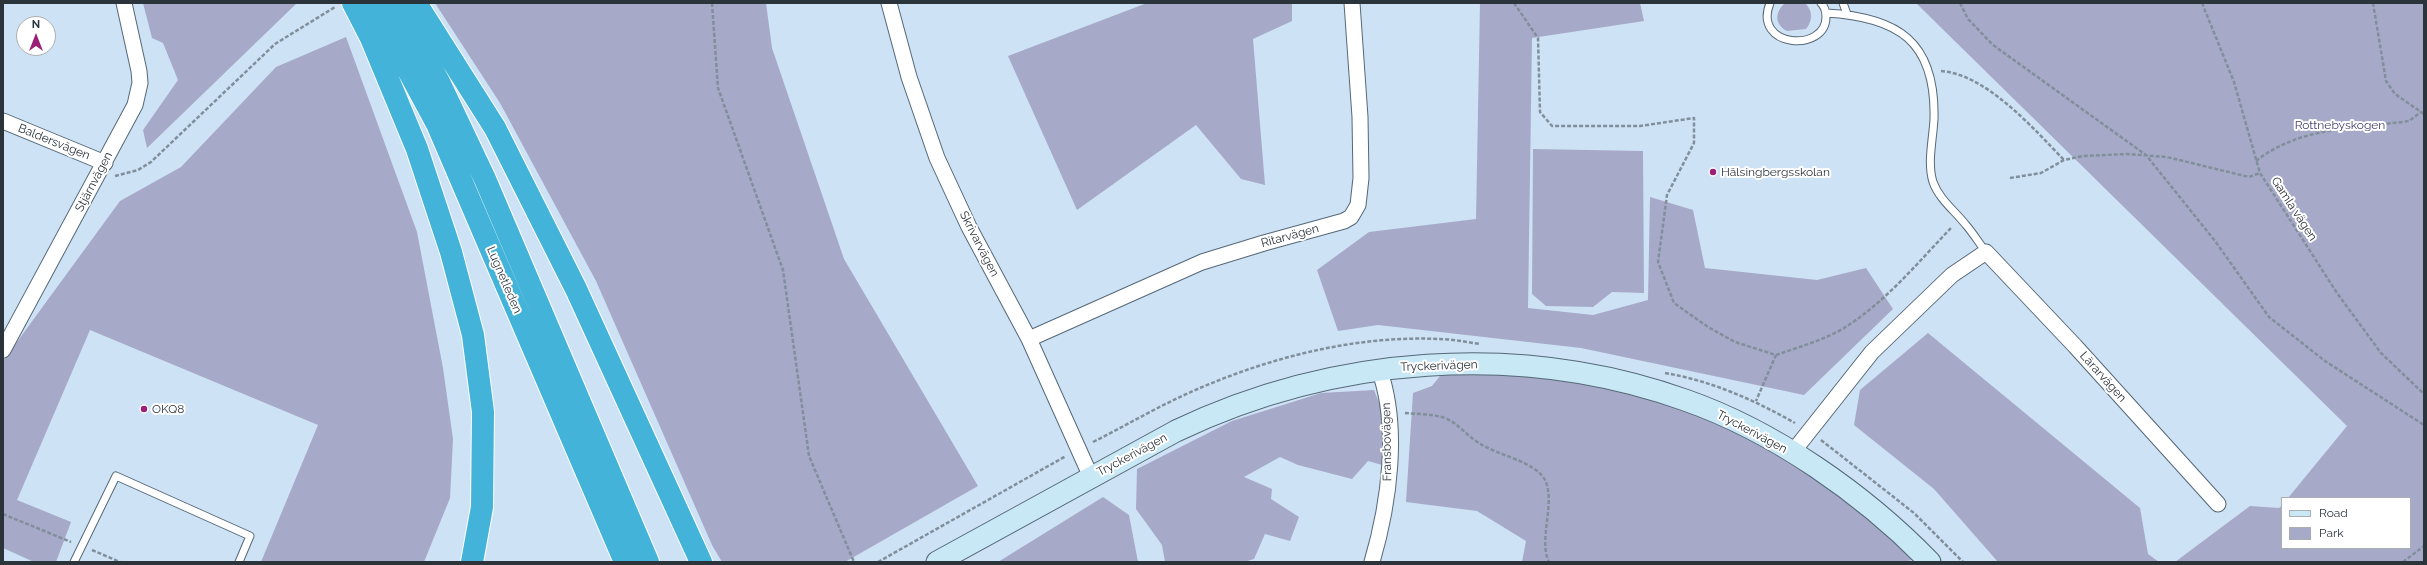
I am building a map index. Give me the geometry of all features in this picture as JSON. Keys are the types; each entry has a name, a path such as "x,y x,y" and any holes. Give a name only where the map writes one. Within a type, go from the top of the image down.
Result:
{"highway":[{"path":"353,3 371,38 417,149 451,252 473,335 483,412 482,507 472,562"},
{"name":"Lugnetleden","path":"372,3 440,131 625,562"},
{"name":"Lugnetleden","path":"396,3 439,82 485,179 648,562"},
{"path":"416,3 436,32 499,135 576,289 701,562"}],"street":[{"name":"Stjärnvägen","path":"3,350 102,169 135,105 140,83 132,33 124,3"},
{"name":"Skrivarvägen","path":"889,3 909,77 937,158 969,227 1029,340 1091,477"},
{"name":"Ritarvägen","path":"1029,340 1202,262 1264,242 1344,221 1351,217 1358,206 1361,178 1360,117 1352,3"},
{"name":"Baldersvägen","path":"3,121 102,169"},
{"path":"1792,453 1872,352 1952,275 1986,252"},
{"name":"Lärarvägen","path":"1986,252 2075,346 2218,504"},
{"name":"Tryckerivägen","path":"937,562 1091,477 1211,414 1256,398 1322,379 1379,369 1426,365 1483,364 1540,368 1592,375 1644,387 1685,400 1725,416 1792,453 1826,474 1862,500 1898,531 1930,562"},
{"name":"Fransbovägen","path":"1372,562 1387,494 1390,459 1386,389 1379,369"}],"lane":[{"path":"1770,3 1767,11 1769,28 1774,34 1784,40 1807,40 1816,36 1822,30 1826,13 1821,3"},
{"path":"1843,3 1847,14"},
{"name":"Lärarvägen","path":"1826,13 1847,14 1873,19 1894,27 1916,48 1931,78 1934,117 1931,167 1932,181 1937,193 1960,218 1986,252"},
{"path":"74,562 116,476 250,536 239,562"}],"path":[{"path":"102,169 120,176 138,170 151,162 275,44 340,3"},
{"path":"712,3 718,88 783,270 809,456 854,562"},
{"path":"1514,3 1538,38 1540,112 1552,126 1640,126 1694,118 1694,143 1667,195 1658,262 1674,303 1708,327 1735,342 1776,355 1804,346 1844,328 1884,297 1960,218"},
{"path":"1960,3 1968,19 1993,45 2146,155 2215,241 2269,317 2325,361 2424,425"},
{"name":"Gamla vägen","path":"2202,3 2234,82 2260,173 2337,293 2381,353 2424,394"},
{"path":"2373,3 2386,81 2395,94 2424,114"},
{"path":"1928,70 1953,72 1972,79 1989,90 2064,160"},
{"path":"2256,161 2274,147 2309,133 2409,121 2421,112"},
{"path":"2010,178 2041,173 2064,160 2082,156 2146,155 2167,157 2250,177 2260,173"},
{"path":"878,562 1078,449 1182,396 1283,359 1329,348 1399,339 1439,339 1483,344"},
{"path":"1756,401 1776,355"},
{"path":"1663,372 1690,377 1756,401 1809,431 1914,513 1963,562"},
{"path":"1387,411 1442,418 1456,423 1479,443 1536,471 1545,480 1547,491 1547,546 1550,562"},
{"path":"3,514 120,562"},
{"path":"2403,562 2424,546"}],"green space":[{"path":"143,3 297,3 147,148 143,130 178,80 163,43 152,38"},
{"path":"435,3 766,3 772,48 844,259 978,486 845,562 722,562 712,545 596,281 500,103"},
{"path":"1147,3 1292,3 1292,21 1253,39 1265,185 1241,179 1196,125 1077,210 1008,56"},
{"path":"1480,3 1640,3 1644,21 1532,38 1528,308 1593,315 1648,300 1650,197 1693,210 1705,268 1817,280 1866,268 1893,309 1804,395 1581,348 1378,325 1338,331 1317,270 1369,232 1476,219"},
{"path":"1785,3 1805,3 1808,6 1811,12 1811,19 1806,29 1787,31 1780,25 1777,18 1779,10"},
{"name":"Rottnebyskogen","path":"1916,3 2424,3 2424,562 2175,562 2250,506 2279,508 2281,506 2281,549 2411,549 2411,497 2289,497 2347,426"},
{"path":"346,37 417,232 443,368 453,439 450,498 424,562 261,562 318,425 90,330 17,500 71,522 56,562 34,562 3,548 3,361 120,201 181,167 276,67"},
{"path":"1533,149 1643,151 1644,293 1612,292 1593,307 1546,306 1532,294"},
{"path":"1928,333 2140,508 2148,554 2159,562 1998,562 1934,489 1854,425 1860,390"},
{"path":"1496,367 1663,400 1783,454 1835,489 1919,559 1901,562 1522,562 1526,541 1477,511 1406,502 1413,393 1432,386 1440,376"},
{"path":"1374,390 1384,415 1386,466 1368,461 1352,479 1298,465 1280,457 1244,477 1272,489 1271,499 1299,517 1290,541 1265,534 1254,559 1244,562 1165,562 1162,545 1136,509 1137,469 1232,421 1321,393"},
{"path":"1103,497 1129,515 1138,562 998,562"}],"place":[{"name":"Hälsingbergsskolan","path":"1713,172"},
{"name":"OKQ8","path":"144,409"}]}
